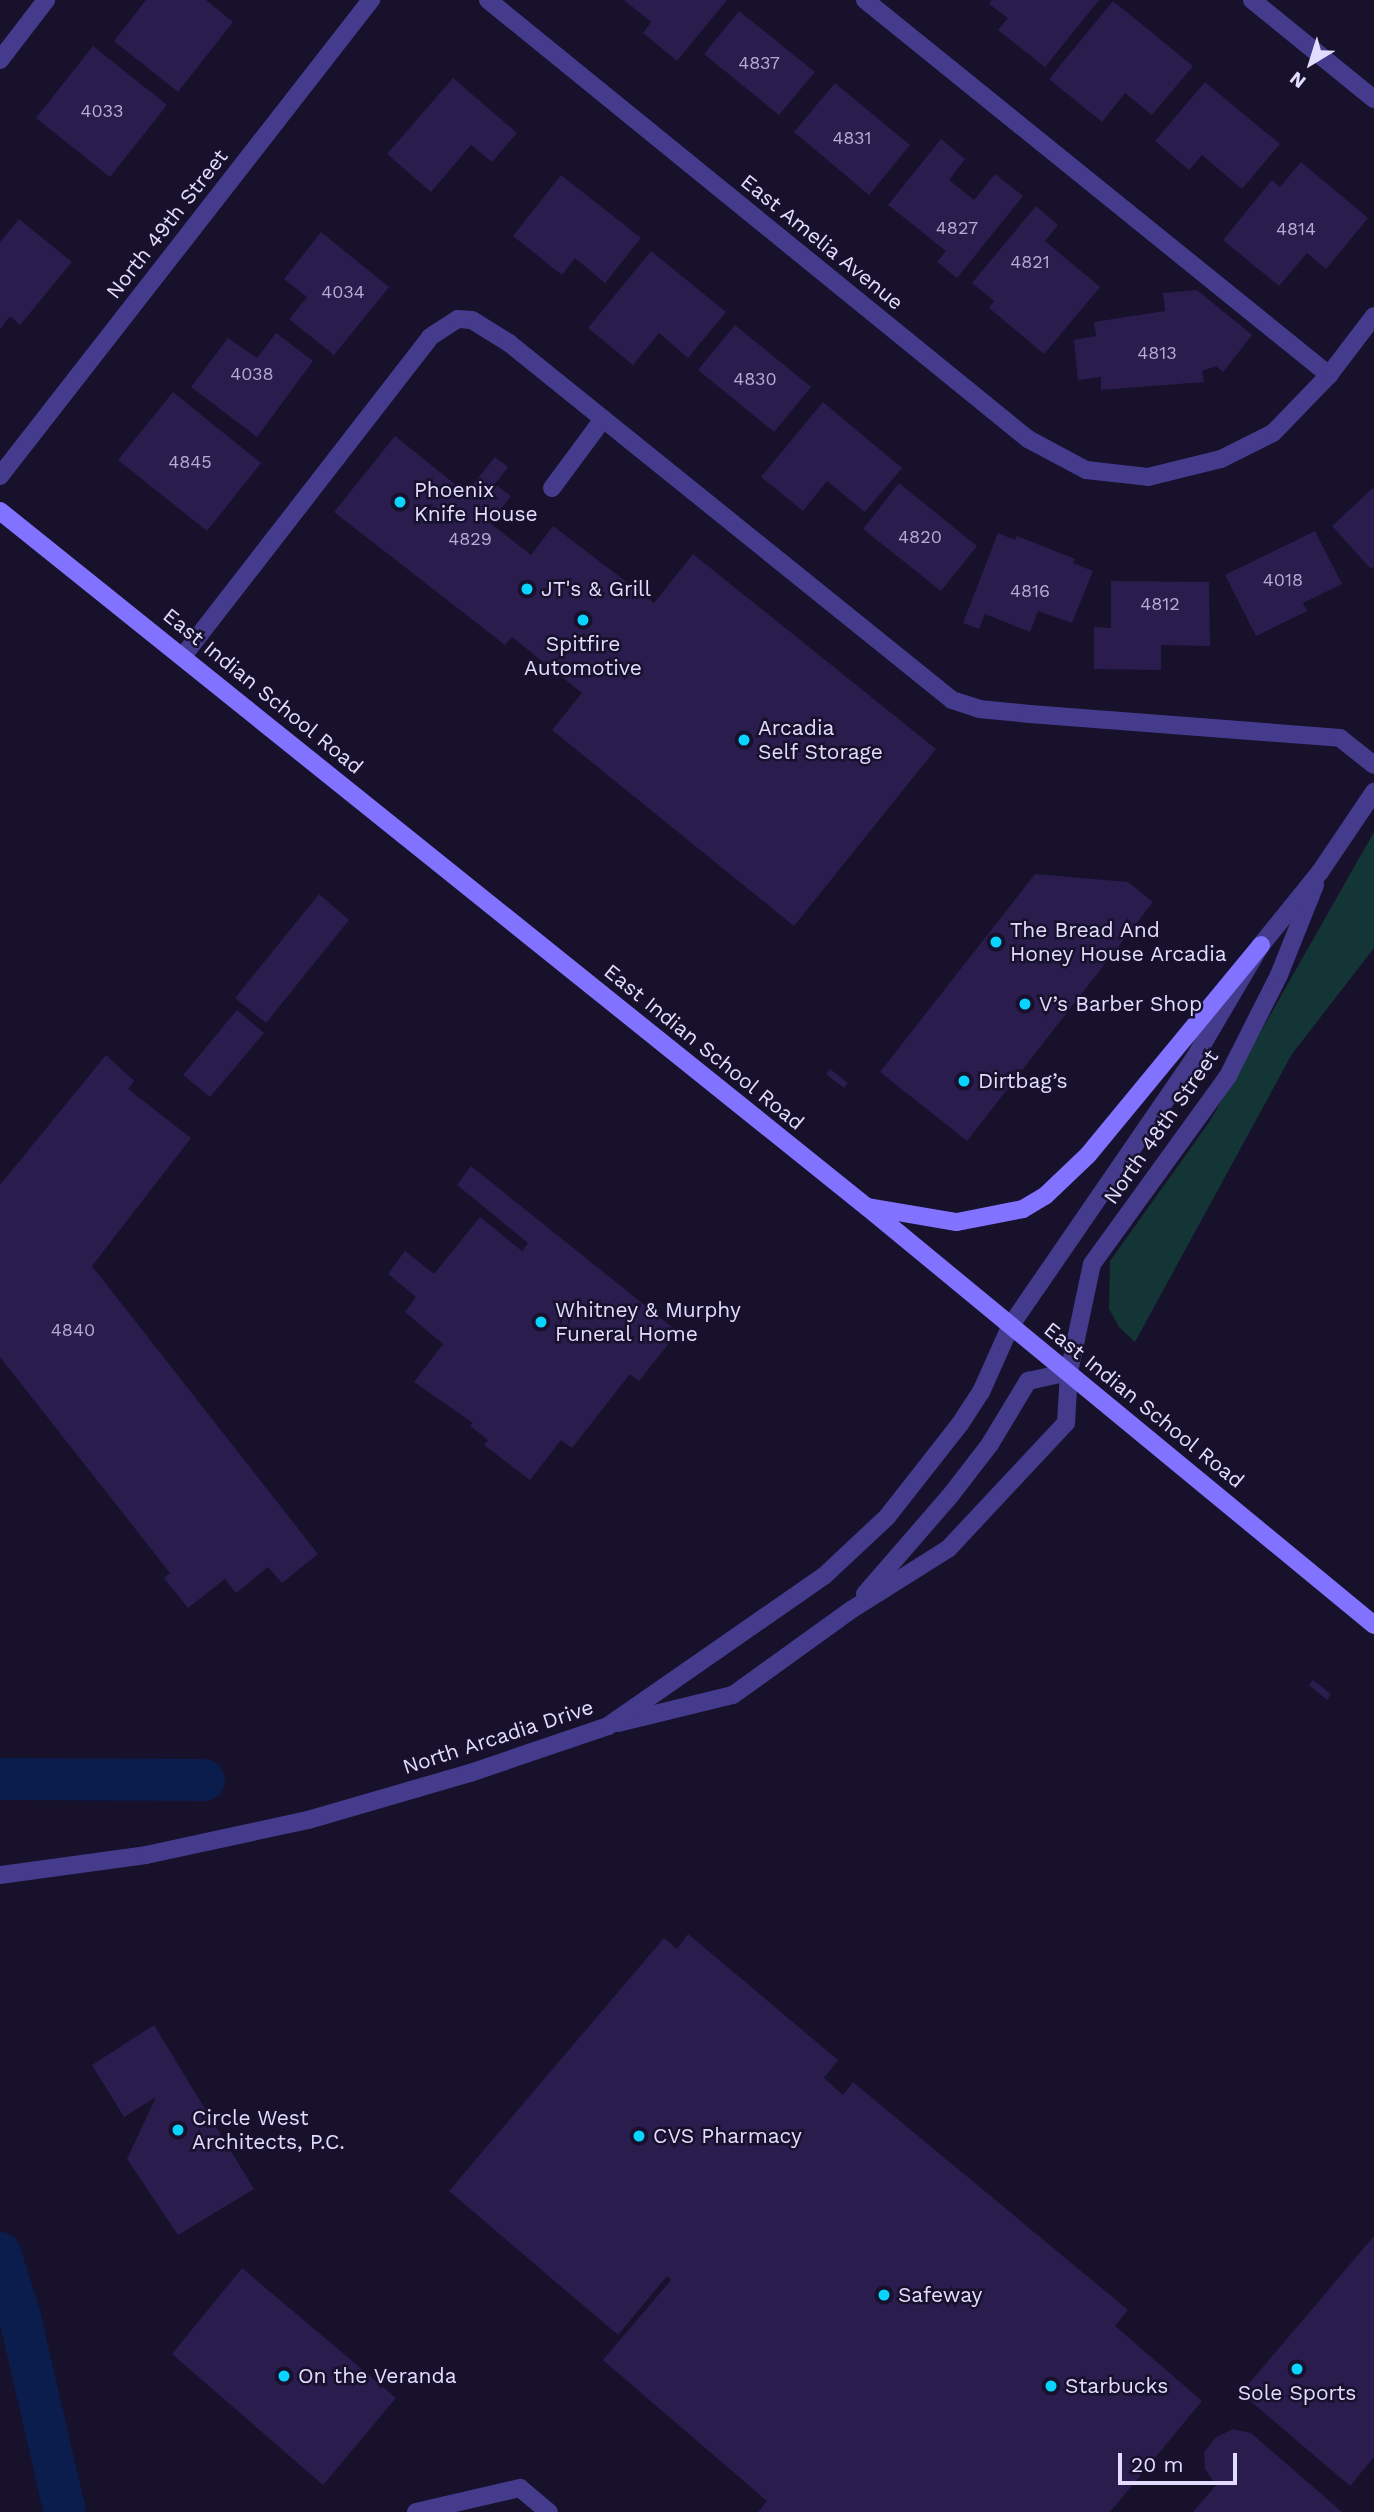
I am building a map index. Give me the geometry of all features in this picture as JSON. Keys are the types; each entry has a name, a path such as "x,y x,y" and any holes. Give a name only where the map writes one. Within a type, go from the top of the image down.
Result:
{"main road":[{"name":"East Indian School Road","path":"0,511 867,1207 1374,1625"},
{"path":"867,1207 957,1222 1012,1212 1045,1196 1097,1145 1261,945"}],"street":[{"path":"0,60 46,0"},
{"name":"North 49th Street","path":"0,476 370,0"},
{"name":"East Amelia Avenue","path":"488,0 1028,439 1086,470 1148,477 1221,459 1273,433 1329,375"},
{"path":"865,0 1329,375 1374,316"},
{"path":"1252,0 1374,99"},
{"path":"183,656 430,337 458,319 471,320 509,343 952,700 979,709 1030,714 1340,738 1374,765"},
{"path":"552,488 603,419"},
{"name":"North 48th Street","path":"1011,1325 1195,1057 1261,945 1320,872 1374,792"},
{"name":"North 48th Street","path":"1069,1372 1092,1264 1228,1076 1279,975 1320,872"},
{"name":"North Arcadia Drive","path":"0,1875 146,1855 308,1820 470,1773 608,1726 857,1549 960,1424 981,1392 1011,1325"},
{"path":"608,1726 733,1695 851,1610 948,1549 1066,1423 1069,1372 1028,1381 990,1444 950,1496 851,1610"},
{"path":"416,2512 520,2488 549,2512"}],"green space":[{"path":"1374,832 1374,948 1292,1054 1135,1342 1119,1327 1109,1309 1110,1261 1210,1121"}],"building":[{"path":"146,0 206,0 233,22 178,92 114,41"},
{"path":"624,0 727,0 677,61 643,33 651,22"},
{"path":"992,0 1099,0 1045,67 998,30 1008,18 989,4"},
{"path":"1113,1 1193,66 1152,115 1125,93 1102,122 1049,79"},
{"path":"739,11 815,72 779,115 704,54"},
{"path":"93,46 167,105 110,177 36,118"},
{"path":"453,78 517,133 492,162 471,145 431,192 387,154"},
{"path":"1205,82 1280,144 1242,189 1202,155 1189,170 1155,141"},
{"path":"835,83 910,145 869,195 794,132"},
{"path":"941,139 965,159 949,180 974,200 995,174 1023,196 957,278 937,262 946,251 888,205"},
{"path":"1301,162 1368,218 1326,269 1307,253 1279,286 1223,240 1272,180 1280,187"},
{"path":"561,175 641,238 605,283 575,258 562,275 513,236"},
{"path":"1036,206 1058,225 1045,241 1100,287 1044,354 989,308 994,301 972,283"},
{"path":"19,219 72,262 20,325 10,316 0,329 0,242"},
{"path":"321,232 389,287 334,355 289,319 307,297 284,279"},
{"path":"651,251 726,312 688,358 659,333 633,365 588,328"},
{"path":"1197,290 1252,335 1223,372 1216,366 1202,371 1204,382 1101,390 1101,377 1078,380 1074,340 1096,336 1094,322 1165,311 1163,293"},
{"path":"735,325 811,387 774,432 698,370"},
{"path":"276,333 313,361 257,437 191,387 228,338 257,358"},
{"path":"173,392 261,463 207,531 118,460"},
{"path":"823,402 902,468 865,512 827,481 803,511 761,477"},
{"name":"Arcadia Self Storage","path":"395,436 466,493 495,457 508,467 495,484 511,496 490,523 531,555 553,526 654,603 693,554 936,749 794,926 552,730 582,693 512,637 505,645 334,512"},
{"path":"899,483 977,546 941,591 863,529"},
{"path":"1374,487 1374,567 1371,569 1332,526"},
{"path":"1315,531 1342,584 1303,603 1307,611 1256,636 1225,575"},
{"path":"998,533 1015,540 1017,536 1075,559 1073,563 1093,571 1072,623 1038,611 1030,632 985,614 979,629 963,623"},
{"path":"1111,581 1209,582 1210,646 1161,645 1161,670 1094,669 1094,627 1111,628"},
{"path":"1035,874 1128,882 1153,902 967,1141 880,1072"},
{"path":"319,894 349,920 266,1023 235,998"},
{"path":"237,1010 264,1033 210,1097 183,1075"},
{"path":"106,1055 134,1081 128,1089 191,1138 92,1266 318,1554 282,1583 268,1567 236,1593 225,1579 188,1608 164,1578 170,1573 0,1357 0,1185"},
{"path":"830,1069 848,1083 844,1088 826,1074"},
{"name":"Whitney & Murphy Funeral Home","path":"471,1166 678,1332 639,1381 630,1374 572,1448 561,1440 530,1480 484,1445 488,1440 470,1426 473,1423 414,1382 443,1344 405,1312 416,1297 388,1274 405,1251 434,1274 480,1217 522,1251 528,1243 457,1185"},
{"path":"1313,1680 1331,1694 1327,1700 1309,1685"},
{"name":"Safeway","path":"688,1934 838,2060 824,2078 843,2095 853,2082 1128,2310 1115,2326 1202,2401 1110,2512 758,2512 767,2501 603,2360 671,2280 667,2276 618,2335 449,2191 664,1938 677,1949"},
{"name":"Circle West Architects, P.C.","path":"154,2025 254,2189 178,2235 127,2159 156,2097 124,2117 92,2065"},
{"path":"1374,2236 1374,2457 1350,2486 1241,2393"},
{"name":"On the Veranda","path":"242,2268 396,2398 323,2485 172,2354"},
{"path":"1233,2429 1251,2433 1342,2512 1193,2512 1216,2485 1205,2469 1204,2452 1215,2438"}],"waterway":[{"path":"0,1779 204,1780"},
{"path":"0,2253 19,2314 65,2512"}],"place":[{"name":"Phoenix Knife House","path":"400,502"},
{"name":"JT's & Grill","path":"527,589"},
{"name":"Spitfire Automotive","path":"583,620"},
{"name":"Arcadia Self Storage","path":"744,740"},
{"name":"The Bread And Honey House Arcadia","path":"996,942"},
{"name":"V’s Barber Shop","path":"1025,1004"},
{"name":"Dirtbag’s","path":"964,1081"},
{"name":"Whitney & Murphy Funeral Home","path":"541,1322"},
{"name":"Circle West Architects, P.C.","path":"178,2130"},
{"name":"CVS Pharmacy","path":"639,2136"},
{"name":"Safeway","path":"884,2295"},
{"name":"Sole Sports","path":"1297,2369"},
{"name":"On the Veranda","path":"284,2376"},
{"name":"Starbucks","path":"1051,2386"}]}
